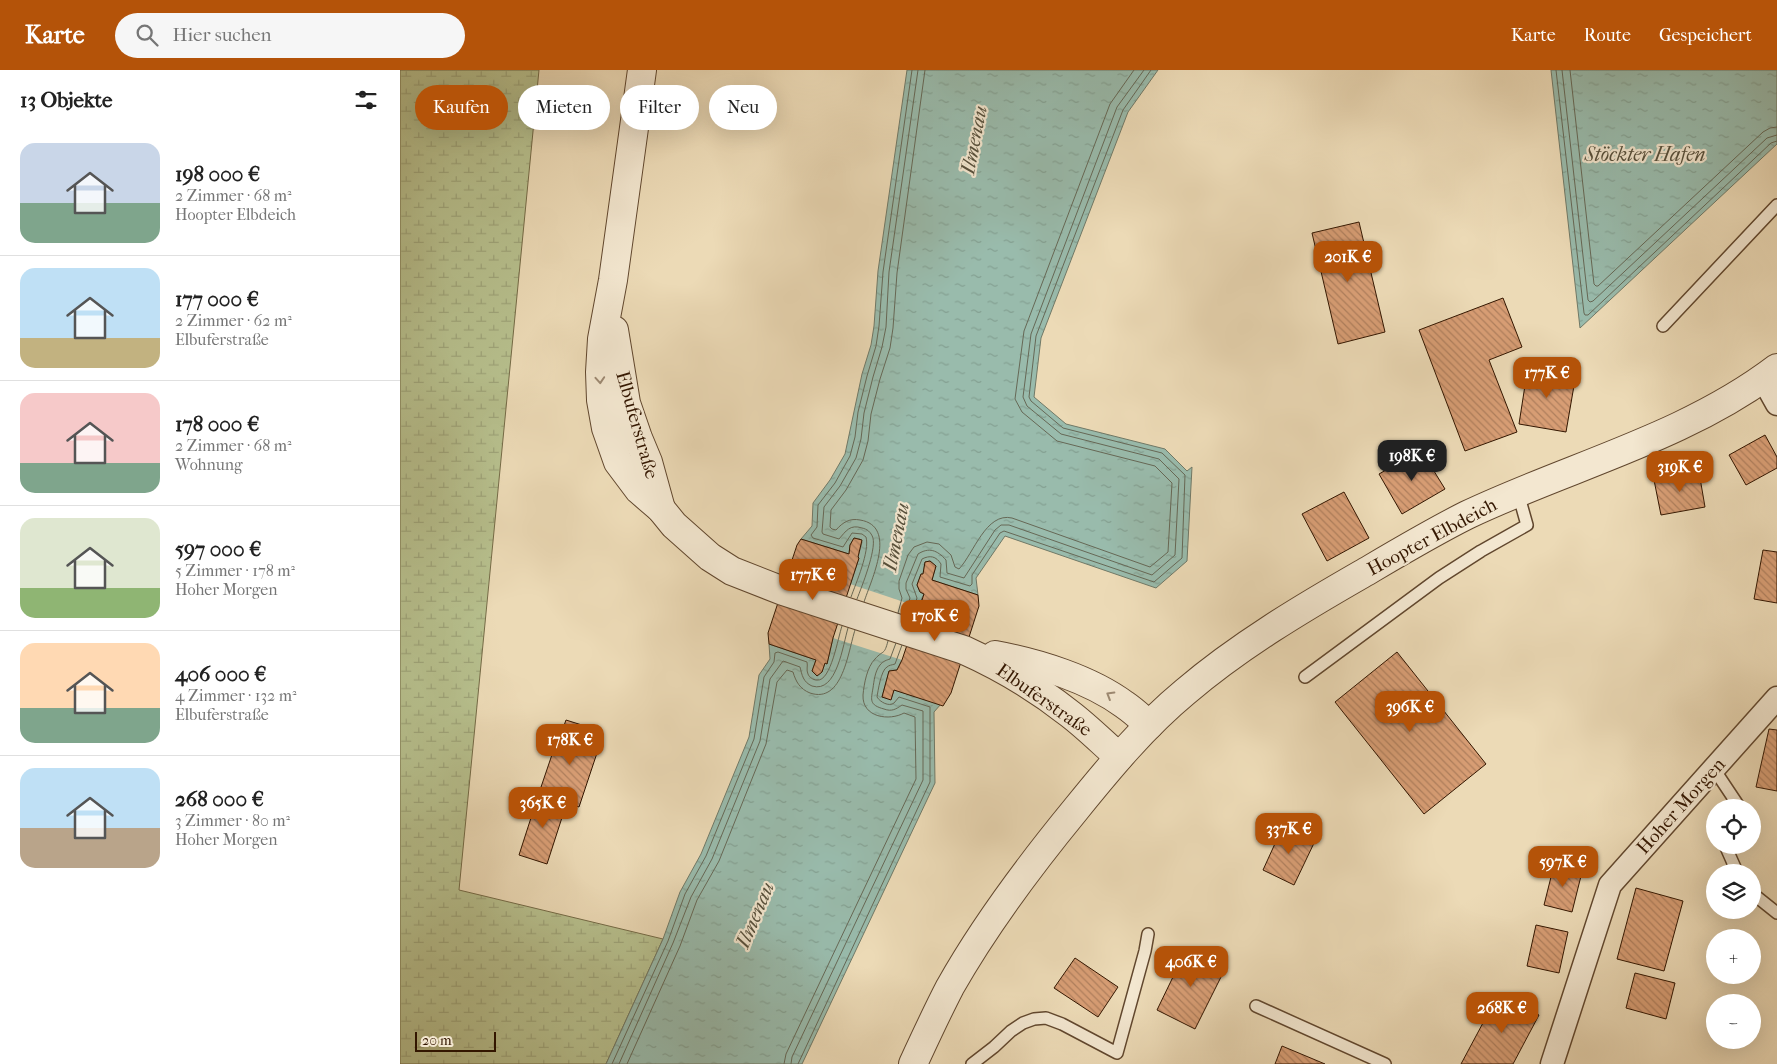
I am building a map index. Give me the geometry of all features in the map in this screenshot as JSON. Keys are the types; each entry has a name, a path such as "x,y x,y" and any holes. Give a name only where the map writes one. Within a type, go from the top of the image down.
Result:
{"street":[{"name":"Elbuferstraße","path":"642,70 613,280 615,337 626,403 648,462 661,509 674,525 710,557 732,571 783,591 964,650 993,663 1069,713 1119,757"},
{"path":"1770,373 1777,404"},
{"name":"Hoopter Elbdeich","path":"913,1064 950,987 986,929 1036,859 1119,757 1149,724 1185,692 1270,629 1398,552 1466,516 1667,432 1712,410 1770,373"},
{"name":"Elbuferstraße","path":"964,650 1017,659 1082,681 1104,691 1126,705 1149,724"},
{"name":"Hoher Morgen","path":"1552,1064 1610,885 1777,698"}],"lane":[{"path":"1663,326 1777,205"},
{"path":"1305,677 1439,578 1481,551 1527,526 1518,493"},
{"path":"1714,769 1734,799"},
{"path":"1761,901 1777,914"},
{"path":"972,1064 1011,1031 1023,1023 1040,1018 1046,1018 1062,1024 1117,1053 1146,951 1148,934"},
{"path":"1256,1006 1385,1064"}],"green space":[{"path":"400,70 539,70 538,85 518,85 518,130 533,130 459,890 663,939 606,1064 400,1064"}],"water":[{"name":"Ilmenau","path":"907,70 1158,70 1128,112 1041,338 1034,397 1066,424 1165,449 1187,471 1192,467 1187,561 1156,588 1005,536 976,578 978,595 932,580 936,566 930,561 925,562 923,574 921,574 917,585 920,592 924,594 902,660 897,670 889,671 882,697 891,699 894,690 941,704 934,712 935,783 802,1064 606,1064 663,939 680,892 701,854 749,737 759,675 770,659 769,644 816,660 812,671 817,676 822,672 825,663 827,664 833,638 859,558 862,542 860,539 854,538 850,545 849,554 801,539 812,526 813,503 830,480 845,454 862,374 871,345 878,271"},
{"name":"Stöckter Hafen","path":"1551,70 1777,70 1777,144 1580,328"}],"pier":[{"path":"850,584 919,607 918,610 921,611 902,660 833,638"}],"building":[{"path":"1359,222 1385,332 1338,344 1312,233"},
{"path":"1503,298 1522,347 1489,360 1517,432 1465,451 1419,330"},
{"path":"1528,366 1576,374 1566,432 1519,424"},
{"path":"1765,435 1777,457 1777,468 1746,485 1729,455"},
{"path":"1421,450 1445,489 1402,514 1379,474"},
{"path":"1699,472 1705,507 1661,515 1654,480"},
{"path":"1344,492 1369,538 1327,561 1302,514"},
{"path":"854,538 862,540 859,558 833,638 827,664 825,663 822,672 817,676 812,671 816,660 769,644 768,633 797,545 801,539 849,554 850,545"},
{"path":"1763,550 1777,552 1777,603 1754,599"},
{"path":"930,561 936,566 932,580 978,595 979,606 951,693 943,706 894,690 891,700 882,697 889,671 897,670 902,660 924,594 920,592 917,585 921,574 923,574 925,562"},
{"path":"1397,652 1486,764 1424,814 1335,702"},
{"path":"566,720 585,726 581,738 600,744 579,807 539,793 560,731 562,731"},
{"path":"1769,729 1777,730 1777,791 1756,787"},
{"path":"539,793 567,802 547,864 519,855"},
{"path":"1283,826 1315,841 1294,885 1263,870"},
{"path":"1554,865 1582,872 1572,912 1544,905"},
{"path":"1636,888 1683,901 1664,971 1617,959"},
{"path":"1536,925 1568,932 1559,973 1527,966"},
{"path":"1187,948 1226,967 1195,1029 1157,1010"},
{"path":"1075,958 1118,987 1098,1017 1054,988"},
{"path":"1635,973 1675,983 1666,1019 1626,1008"},
{"path":"1499,993 1539,1015 1513,1064 1461,1064"},
{"path":"1282,1046 1325,1064 1275,1064"}]}
